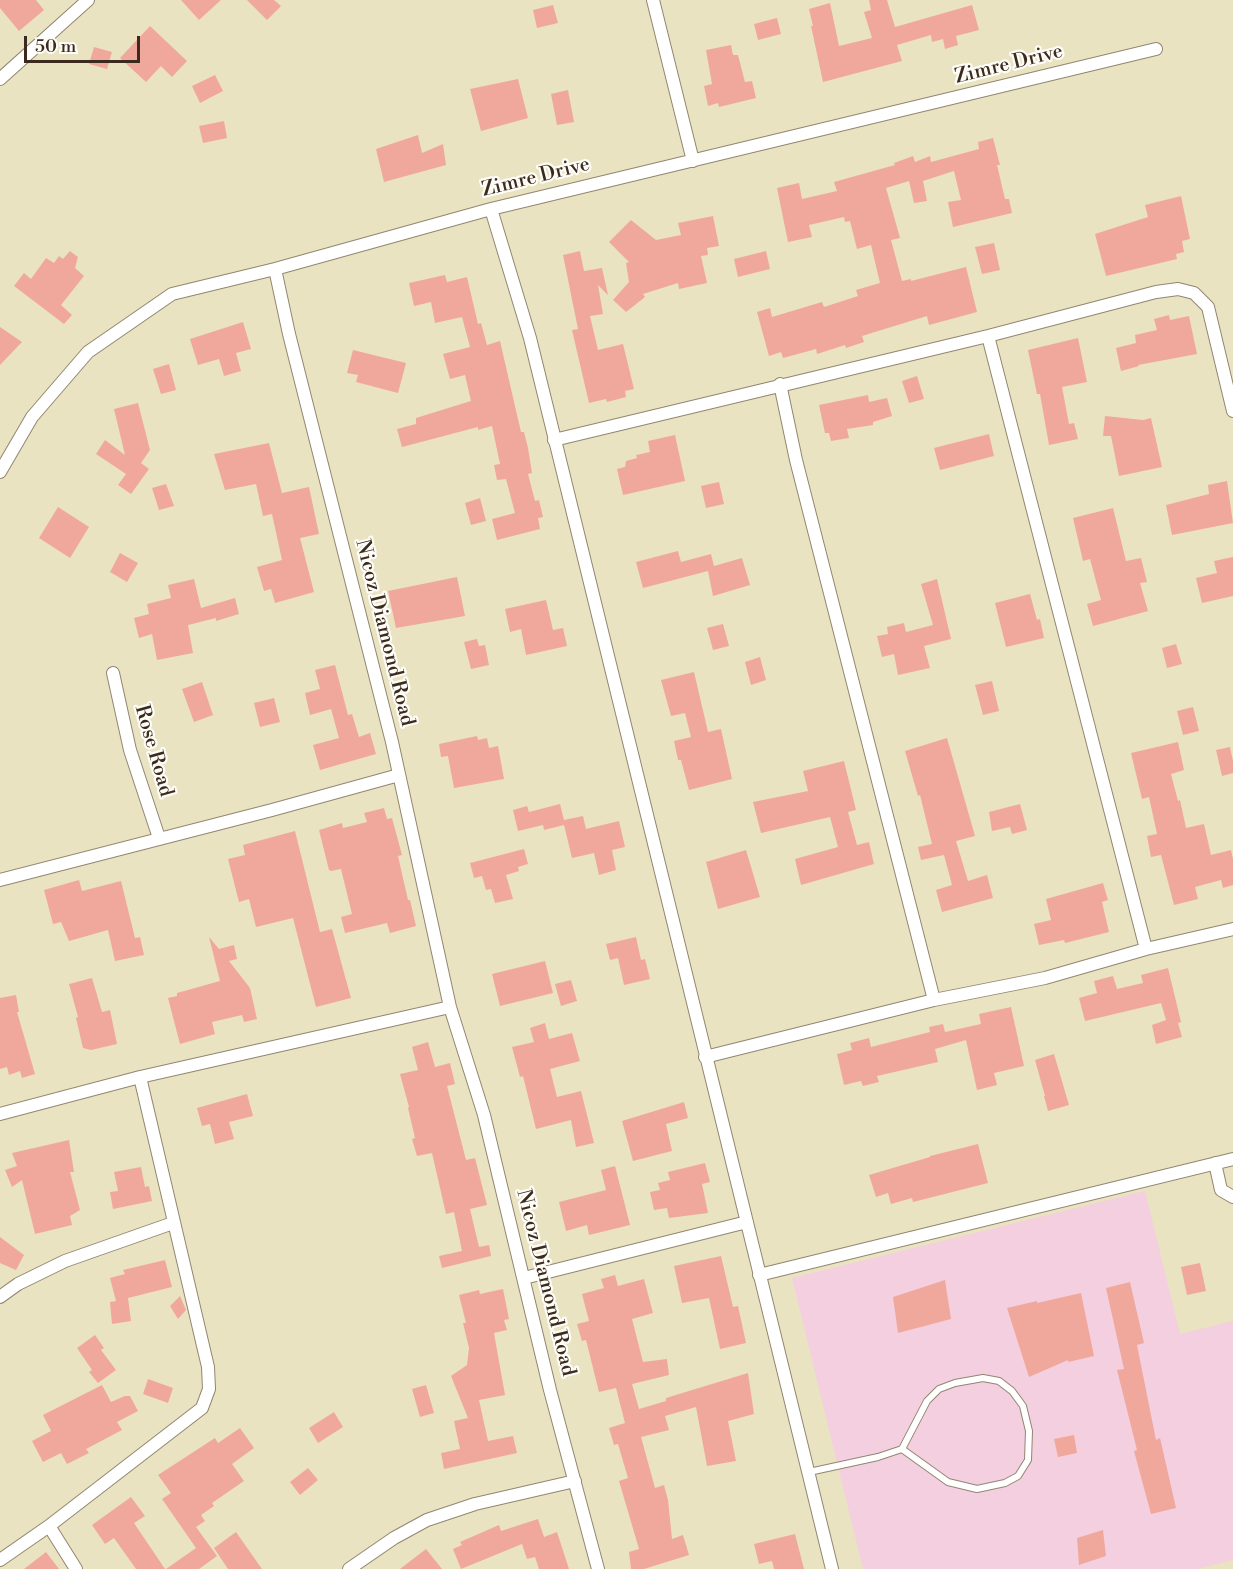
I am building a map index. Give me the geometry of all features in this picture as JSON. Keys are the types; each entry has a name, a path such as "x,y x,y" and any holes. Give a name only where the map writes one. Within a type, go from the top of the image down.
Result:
{"street":[{"path":"0,80 88,0"},
{"path":"653,0 693,161"},
{"name":"Zimre Drive","path":"0,472 32,417 88,352 172,294 275,269 491,209 1156,49"},
{"path":"491,209 530,338 831,1569"},
{"name":"Nicoz Diamond Road","path":"275,269 289,334 399,775 450,1007 484,1115 550,1390 598,1569"},
{"path":"554,440 988,336 1156,292 1178,289 1194,293 1208,307 1233,411"},
{"path":"988,336 1146,949"},
{"path":"780,384 796,460 934,1000"},
{"name":"Rose Road","path":"113,673 130,750 159,838"},
{"path":"0,880 399,775"},
{"path":"705,1057 934,1000 1045,978 1146,949 1233,929"},
{"path":"0,1114 140,1077 450,1007"},
{"path":"0,1560 49,1526 202,1408 209,1389 208,1367 159,1149 140,1077"},
{"path":"759,1275 1233,1159"},
{"path":"1215,1163 1221,1190 1233,1197"},
{"path":"524,1278 747,1222"},
{"path":"0,1297 18,1284 65,1261 174,1223"},
{"path":"349,1569 394,1538 427,1520 475,1504 575,1481"},
{"path":"49,1526 76,1569"}],"lane":[{"path":"808,1472 878,1457 903,1449 927,1401 939,1389 955,1383 983,1378 999,1381 1012,1391 1023,1406 1029,1431 1028,1460 1018,1476 1005,1483 977,1489 948,1482 903,1449"}],"shaded area":[{"path":"1145,1191 1180,1334 1233,1321 1233,1560 1197,1569 863,1569 792,1278"}],"building":[{"path":"0,0 36,0 44,10 19,31 0,8"},
{"path":"181,0 221,0 199,20"},
{"path":"247,0 274,0 281,6 267,20"},
{"path":"869,0 887,0 895,27 972,5 979,30 956,36 958,45 945,49 943,39 932,42 931,35 897,45 902,61 823,82 809,9 830,3 839,46 872,38 864,12 871,10"},
{"path":"553,5 558,23 537,28 533,10"},
{"path":"777,18 781,34 758,40 754,24"},
{"path":"150,26 187,61 172,77 161,66 146,82 120,58"},
{"path":"731,45 733,55 738,55 745,82 752,81 756,98 719,107 718,103 708,106 704,86 712,84 706,50"},
{"path":"94,47 112,52 107,69 89,64"},
{"path":"215,75 223,91 200,103 192,86"},
{"path":"518,79 528,118 481,131 470,89"},
{"path":"568,90 574,122 557,125 551,94"},
{"path":"224,121 227,138 203,143 199,126"},
{"path":"418,135 422,153 443,144 446,165 384,182 376,149"},
{"path":"993,138 1005,199 1009,199 1012,213 953,227 948,202 961,200 954,171 923,181 927,201 914,203 909,181 886,188 900,238 891,240 902,281 911,279 911,281 966,267 977,312 929,325 927,316 862,336 864,342 846,348 845,345 817,354 816,349 783,358 781,352 769,356 757,312 770,308 772,317 822,302 824,307 858,296 856,290 880,283 871,245 857,249 850,221 845,222 844,217 809,225 812,237 788,242 777,188 799,183 802,199 837,191 834,182 895,165 894,163 913,156 915,162 930,156 931,162 979,149 978,142"},
{"path":"1181,196 1190,239 1182,241 1184,252 1176,254 1177,259 1106,276 1095,234 1148,217 1145,205"},
{"path":"713,216 719,246 707,248 708,255 701,256 707,283 679,289 678,283 643,294 645,297 626,312 613,300 629,282 626,263 629,262 609,242 631,220 656,240 681,235 678,223"},
{"path":"994,243 1000,270 982,274 975,247"},
{"path":"70,251 78,257 75,268 84,276 61,305 72,315 64,324 14,286 24,273 31,279 46,258 54,263 59,256 63,259"},
{"path":"580,251 584,271 602,268 608,295 598,285 603,314 590,316 598,350 623,344 634,389 625,391 626,397 607,402 606,399 589,403 572,330 578,329 563,255"},
{"path":"766,251 770,269 738,277 734,259"},
{"path":"445,275 447,282 467,277 478,324 481,323 487,345 500,341 521,432 524,432 528,448 532,473 528,474 535,501 539,500 543,517 538,518 540,529 497,540 492,519 515,513 506,479 497,480 494,465 500,464 492,426 478,430 478,427 402,447 397,429 416,424 416,418 471,401 465,375 450,379 443,354 470,347 462,317 435,323 431,302 414,306 409,283"},
{"path":"1169,315 1170,320 1189,316 1197,354 1138,365 1121,371 1116,348 1136,343 1135,335 1157,330 1154,319"},
{"path":"243,322 251,349 236,353 241,371 224,376 219,359 198,365 190,339"},
{"path":"0,327 22,342 0,365"},
{"path":"1078,338 1087,382 1062,387 1069,424 1074,423 1078,439 1049,445 1040,394 1037,394 1028,350"},
{"path":"353,350 406,363 398,393 356,382 358,375 347,373"},
{"path":"169,364 176,390 161,394 153,369"},
{"path":"917,376 924,399 909,403 902,381"},
{"path":"868,395 869,402 887,398 892,416 873,422 873,425 847,429 849,438 831,441 829,433 825,433 819,405"},
{"path":"138,403 150,450 141,463 149,469 131,494 118,485 126,474 96,454 105,440 125,455 114,409"},
{"path":"1105,416 1143,420 1151,418 1162,467 1119,476 1111,436 1103,436"},
{"path":"989,434 994,456 940,470 934,448"},
{"path":"675,435 685,481 623,495 617,469 625,467 626,461 637,458 636,455 650,452 648,441"},
{"path":"269,443 282,493 309,487 319,534 300,538 314,592 275,603 271,589 264,591 257,567 282,560 272,514 263,516 256,484 225,490 214,454"},
{"path":"1227,481 1233,523 1172,535 1166,505 1209,494 1208,485"},
{"path":"719,482 724,504 706,508 701,486"},
{"path":"166,484 174,506 159,510 152,488"},
{"path":"480,498 486,521 471,525 465,503"},
{"path":"58,507 89,527 70,558 39,538"},
{"path":"1113,508 1126,561 1141,558 1147,582 1140,583 1148,611 1093,626 1087,604 1101,600 1090,559 1083,561 1073,518"},
{"path":"678,551 681,562 711,554 714,566 742,558 750,585 713,596 708,571 643,588 636,562"},
{"path":"120,553 138,563 127,582 110,572"},
{"path":"1233,557 1233,596 1202,603 1196,578 1217,573 1214,561"},
{"path":"457,577 465,616 396,628 388,591"},
{"path":"194,579 201,608 235,598 239,614 216,621 216,618 188,625 193,653 157,660 152,634 139,638 134,618 149,614 147,604 171,598 168,585"},
{"path":"937,579 951,639 924,646 930,668 898,675 894,654 882,657 877,636 888,634 887,627 904,623 906,632 933,625 921,584"},
{"path":"1030,594 1037,620 1040,619 1044,638 1006,647 995,603"},
{"path":"546,600 553,630 563,628 567,646 526,655 521,629 510,632 505,609"},
{"path":"723,624 729,646 713,650 707,628"},
{"path":"477,639 479,646 485,645 489,665 471,669 464,642"},
{"path":"1176,644 1182,664 1167,668 1162,648"},
{"path":"760,657 766,680 751,685 745,662"},
{"path":"335,665 348,715 352,714 359,737 370,733 376,754 320,770 313,745 339,738 331,709 310,715 305,693 320,689 315,670"},
{"path":"694,672 708,732 721,729 732,779 689,790 674,741 691,737 685,713 671,716 661,680"},
{"path":"992,681 999,711 983,715 975,685"},
{"path":"202,682 213,715 194,722 182,689"},
{"path":"274,698 280,722 260,727 254,703"},
{"path":"1193,707 1199,731 1183,735 1177,711"},
{"path":"477,736 478,740 487,738 489,748 498,746 504,779 454,788 448,756 441,757 439,744"},
{"path":"947,738 975,836 956,841 968,881 987,875 993,898 942,912 936,890 952,885 944,855 921,860 918,847 932,844 920,795 918,796 905,751"},
{"path":"1178,742 1184,770 1171,774 1186,828 1204,824 1211,855 1231,850 1233,885 1223,888 1221,880 1195,887 1198,899 1174,905 1161,855 1151,857 1147,836 1157,834 1149,797 1142,799 1131,753"},
{"path":"1230,747 1233,773 1222,776 1216,750"},
{"path":"844,761 856,810 848,812 857,845 869,842 874,864 801,885 795,859 838,847 830,817 761,833 753,802 808,791 803,771"},
{"path":"560,804 564,820 583,816 586,829 619,821 625,847 612,850 616,870 599,875 594,853 572,858 564,825 544,830 543,825 518,831 513,810 527,806 529,812"},
{"path":"1020,804 1027,830 1012,834 1010,827 992,831 989,812"},
{"path":"384,808 387,819 392,818 402,855 398,856 416,926 390,933 387,923 345,933 341,917 352,914 341,869 329,870 319,830 342,823 343,828 367,822 364,813"},
{"path":"295,831 320,932 332,929 351,998 316,1007 293,918 256,927 249,899 239,902 228,859 245,855 243,845"},
{"path":"524,849 528,864 518,867 519,871 506,875 513,899 495,903 491,889 486,890 482,876 474,878 470,863"},
{"path":"746,850 760,897 718,909 706,862"},
{"path":"79,880 82,891 121,881 135,938 140,937 144,955 115,961 108,930 69,941 61,922 53,924 44,890"},
{"path":"1103,883 1108,900 1102,902 1109,932 1065,943 1064,940 1039,945 1034,924 1051,920 1046,899"},
{"path":"209,937 219,949 234,945 237,959 229,961 250,988 257,1019 244,1022 242,1015 212,1022 215,1034 180,1044 168,998 177,996 177,993 220,981"},
{"path":"636,937 641,960 645,959 650,979 624,985 618,958 610,960 606,944"},
{"path":"545,961 553,993 500,1006 492,974"},
{"path":"1168,968 1181,1022 1178,1023 1182,1037 1156,1044 1152,1025 1166,1020 1161,1003 1085,1021 1079,998 1097,993 1094,981 1113,976 1117,989 1143,983 1141,975"},
{"path":"92,978 102,1012 110,1010 117,1044 91,1050 83,1048 69,984"},
{"path":"571,980 577,1001 561,1006 555,984"},
{"path":"16,995 19,1012 17,1012 35,1074 22,1078 20,1071 9,1075 7,1067 0,1069 0,998"},
{"path":"1011,1007 1024,1066 994,1073 997,1085 977,1090 966,1040 935,1049 938,1062 877,1076 879,1082 863,1086 861,1081 844,1085 837,1054 852,1050 850,1043 869,1038 871,1047 930,1032 929,1027 943,1024 945,1032 981,1024 979,1014"},
{"path":"545,1023 549,1039 572,1033 580,1061 550,1069 557,1097 581,1091 594,1143 576,1147 571,1120 536,1129 523,1076 520,1077 512,1047 534,1042 530,1028"},
{"path":"428,1042 435,1067 450,1063 455,1084 447,1086 466,1160 475,1158 487,1205 470,1209 479,1247 489,1245 491,1256 442,1268 439,1256 462,1251 454,1212 446,1214 432,1153 417,1156 412,1139 415,1138 409,1107 400,1074 418,1070 412,1047"},
{"path":"1054,1054 1069,1105 1048,1111 1035,1060"},
{"path":"247,1094 253,1116 229,1122 234,1139 215,1144 210,1124 202,1126 197,1108"},
{"path":"684,1102 688,1118 666,1124 672,1151 633,1161 622,1121"},
{"path":"69,1140 74,1172 70,1172 80,1210 70,1216 72,1225 35,1234 22,1180 12,1187 5,1170 17,1166 12,1153"},
{"path":"978,1144 988,1183 913,1202 912,1198 891,1204 888,1193 876,1197 869,1175"},
{"path":"705,1163 710,1182 702,1184 708,1213 669,1218 667,1208 654,1210 650,1192 660,1190 658,1183 670,1180 668,1172"},
{"path":"615,1166 630,1225 589,1235 587,1225 566,1231 559,1202 606,1190 601,1170"},
{"path":"141,1167 145,1187 149,1186 152,1201 113,1209 110,1192 118,1191 114,1172"},
{"path":"0,1237 24,1255 16,1270 0,1263"},
{"path":"721,1256 733,1307 738,1306 746,1343 720,1349 709,1298 682,1303 674,1266"},
{"path":"165,1260 172,1287 128,1298 131,1321 112,1324 110,1302 116,1301 110,1278 125,1274 123,1270"},
{"path":"1200,1263 1206,1291 1187,1295 1181,1267"},
{"path":"615,1275 618,1286 644,1279 653,1313 632,1319 643,1362 667,1359 669,1375 632,1384 639,1409 666,1401 666,1398 748,1373 754,1414 728,1421 736,1461 707,1466 696,1407 665,1416 669,1430 641,1437 655,1488 664,1485 672,1539 683,1535 689,1555 644,1569 631,1569 629,1552 639,1549 619,1481 628,1478 618,1444 614,1445 609,1428 625,1423 616,1388 599,1392 586,1340 582,1341 577,1324 589,1321 582,1294 604,1288 601,1279"},
{"path":"945,1280 951,1319 898,1333 893,1297"},
{"path":"1130,1282 1144,1343 1137,1345 1156,1440 1160,1438 1176,1508 1151,1514 1134,1451 1137,1450 1117,1370 1124,1369 1106,1288"},
{"path":"503,1289 509,1319 504,1320 507,1330 494,1333 505,1395 479,1400 488,1441 513,1436 517,1453 444,1469 441,1453 460,1449 454,1421 468,1418 451,1376 467,1365 469,1348 459,1295 479,1290 480,1294"},
{"path":"1081,1293 1094,1356 1068,1362 1068,1360 1029,1377 1007,1308"},
{"path":"180,1296 186,1310 178,1319 170,1306"},
{"path":"95,1335 104,1348 101,1350 116,1370 98,1383 89,1372 92,1370 77,1348"},
{"path":"148,1379 173,1388 168,1403 143,1394"},
{"path":"102,1385 111,1402 130,1396 138,1411 117,1422 122,1430 86,1449 89,1453 67,1464 61,1453 43,1462 32,1441 51,1431 43,1415"},
{"path":"426,1385 434,1413 420,1417 412,1389"},
{"path":"334,1412 343,1427 318,1443 309,1428"},
{"path":"240,1428 254,1448 232,1464 244,1481 212,1503 214,1506 201,1515 205,1521 196,1527 217,1556 199,1569 166,1569 196,1548 162,1499 171,1493 158,1475 215,1438 218,1443"},
{"path":"1074,1435 1077,1453 1058,1457 1054,1439"},
{"path":"308,1468 318,1480 300,1495 290,1482"},
{"path":"131,1497 145,1516 134,1523 165,1569 136,1569 114,1538 105,1544 92,1525"},
{"path":"538,1519 544,1537 557,1532 569,1569 539,1569 535,1557 527,1559 522,1544 461,1569 453,1549 462,1545 460,1542 499,1525 501,1531"},
{"path":"1103,1530 1106,1556 1079,1565 1077,1538"},
{"path":"236,1532 262,1569 228,1569 214,1548"},
{"path":"795,1534 804,1569 774,1569 772,1561 759,1564 754,1544"},
{"path":"426,1549 442,1569 400,1569"},
{"path":"46,1552 59,1569 24,1569"}]}
